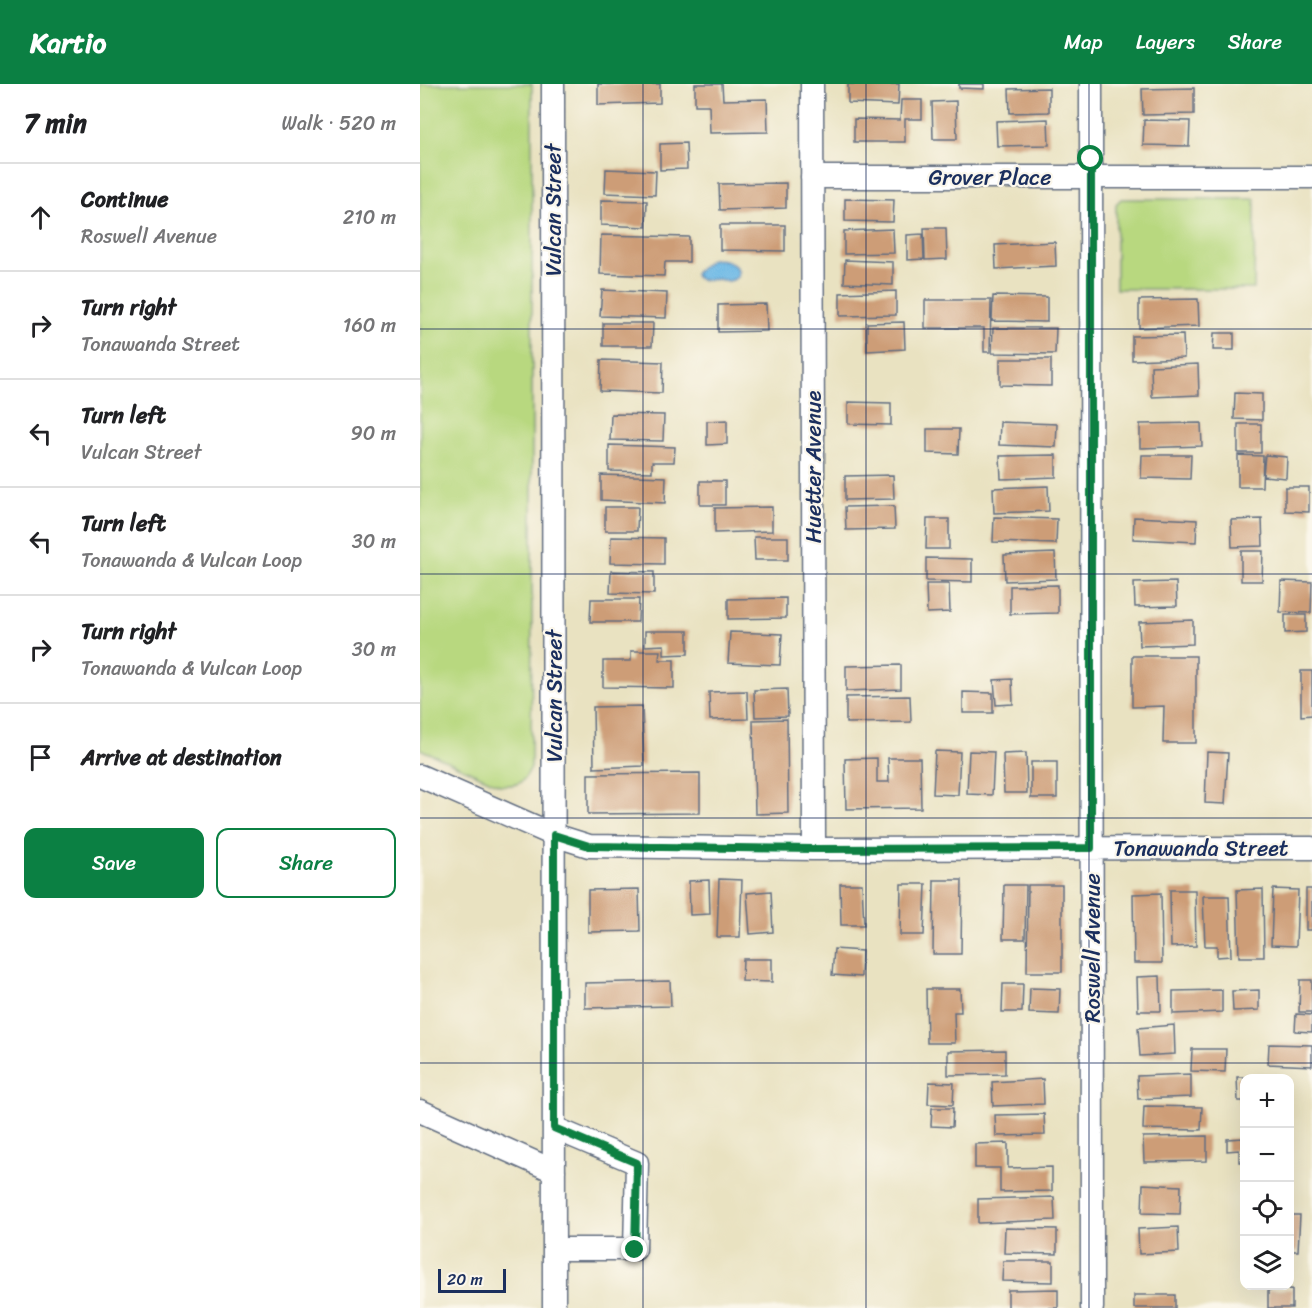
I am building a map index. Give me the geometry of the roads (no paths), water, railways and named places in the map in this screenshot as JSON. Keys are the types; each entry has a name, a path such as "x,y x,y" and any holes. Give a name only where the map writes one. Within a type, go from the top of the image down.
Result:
{"street":[{"name":"Vulcan Street","path":"553,84 554,1308"},
{"name":"Huetter Avenue","path":"812,84 814,849"},
{"name":"Roswell Avenue","path":"1091,84 1092,1308"},
{"name":"Grover Place","path":"812,177 1312,177"},
{"name":"Tonawanda Street","path":"420,776 554,835 589,846 814,849 1312,848"},
{"path":"420,1111 554,1171"},
{"path":"554,1128 637,1163 635,1250 554,1249"}],"water":[{"path":"711,259 730,262 738,270 738,276 729,281 697,278 696,272"}]}
